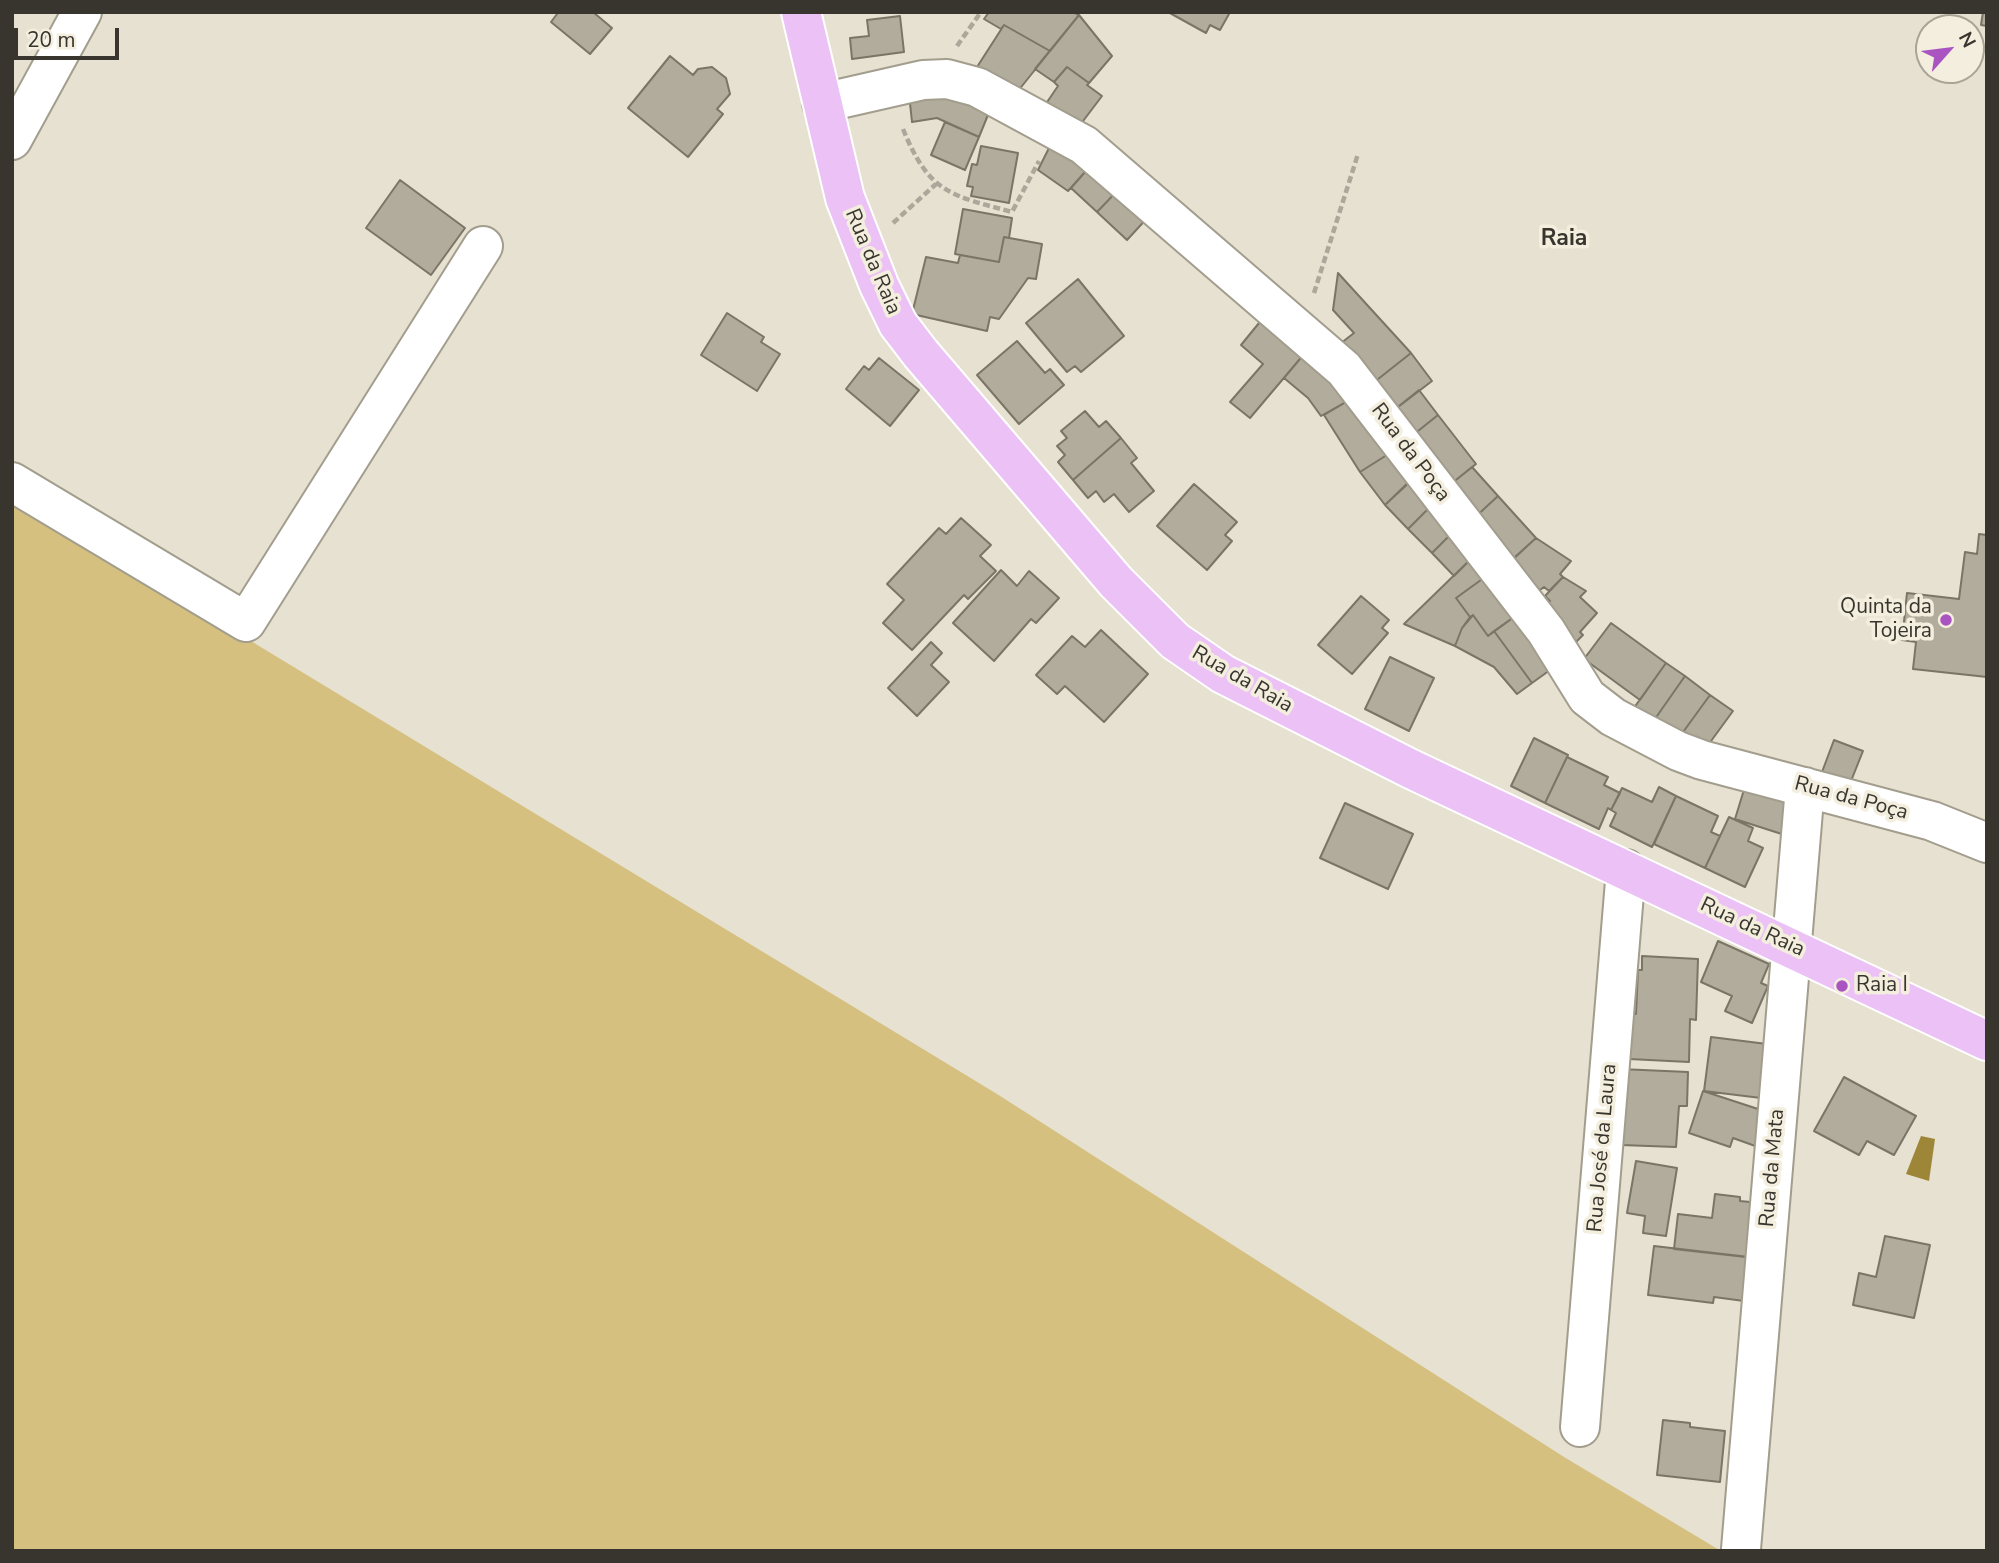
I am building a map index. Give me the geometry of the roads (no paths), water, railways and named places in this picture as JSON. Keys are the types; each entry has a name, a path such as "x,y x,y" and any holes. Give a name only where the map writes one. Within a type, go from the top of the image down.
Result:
{"main road":[{"name":"Rua da Raia","path":"801,12 845,198 864,249 898,324 1116,582 1175,641 1223,674 1370,749 1987,1041"}],"street":[{"path":"12,140 82,12"},
{"name":"Rua da Poça","path":"822,103 923,80 947,79 977,88 1084,145 1336,360 1546,631 1580,688 1595,705 1678,751 1702,760 1932,821 1987,842"},
{"path":"12,482 246,622 483,246"},
{"name":"Rua da Mata","path":"1741,1549 1805,787"},
{"name":"Rua José da Laura","path":"1580,1427 1626,869"}],"place":[{"name":"Quinta da Tojeira","path":"1946,620"},
{"name":"Raia I","path":"1842,986"}],"district":[{"name":"Raia","path":"1564,239"}]}
